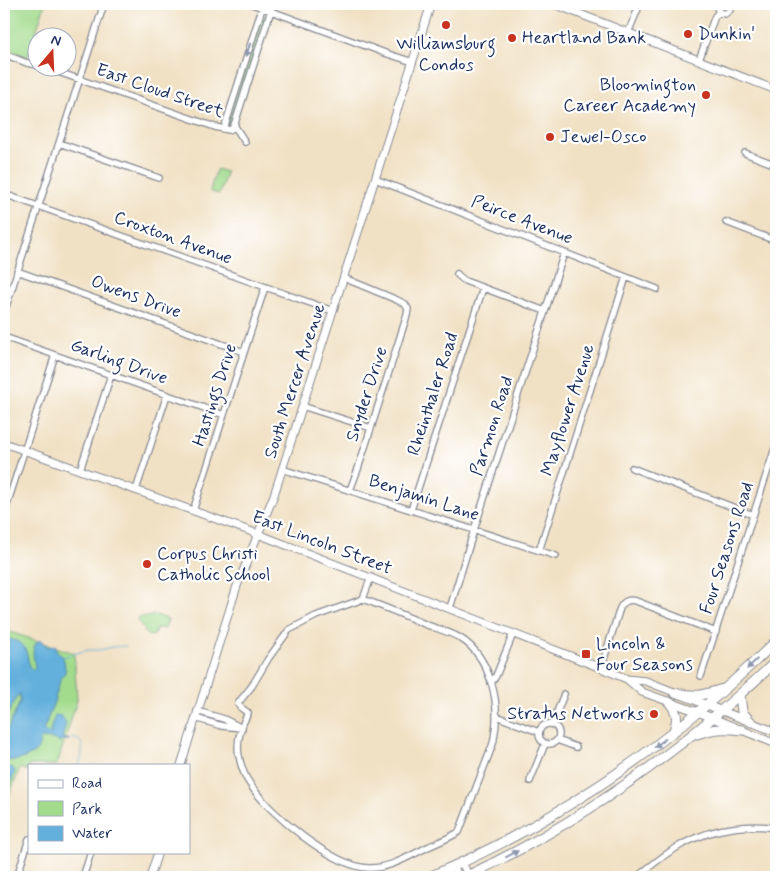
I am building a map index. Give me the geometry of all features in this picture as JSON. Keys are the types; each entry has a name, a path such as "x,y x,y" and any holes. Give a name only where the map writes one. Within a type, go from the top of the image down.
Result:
{"highway":[{"path":"429,877 501,844 619,773 674,732 728,687 776,641"},
{"path":"467,877 539,839 593,807 635,778 690,738 776,661"},
{"path":"675,693 693,696 705,695 728,687"},
{"path":"740,694 742,712 751,722"},
{"path":"669,702 677,716 674,732"},
{"path":"690,738 715,729 742,730"}],"main road":[{"name":"South Mercer Avenue","path":"181,764 237,586 274,495 432,4"},
{"path":"554,4 570,7 775,90 776,82"},
{"name":"East Lincoln Street","path":"4,443 258,534 627,679 646,681 776,732"},
{"name":"East Lincoln Street","path":"627,679 642,692 698,712 776,744"},
{"path":"150,877 157,854"},
{"path":"462,862 467,877"},
{"path":"454,867 459,877"}],"street":[{"path":"4,312 104,4"},
{"path":"252,4 263,6 272,11 413,62"},
{"path":"245,142 234,126 273,4"},
{"path":"628,32 640,4"},
{"path":"718,4 719,12"},
{"path":"719,12 723,14 728,13 730,4"},
{"path":"224,129 263,6"},
{"path":"699,60 715,16 719,12"},
{"path":"4,54 28,63"},
{"name":"East Cloud Street","path":"77,78 215,127 229,130 234,126"},
{"path":"59,142 159,178"},
{"path":"745,153 776,165"},
{"name":"Peirce Avenue","path":"376,179 657,289"},
{"name":"Croxton Avenue","path":"4,194 333,311"},
{"path":"726,222 776,241"},
{"name":"Parmon Road","path":"450,608 564,253"},
{"name":"Owens Drive","path":"17,271 244,352"},
{"path":"457,274 483,288 545,311"},
{"name":"Mayflower Avenue","path":"539,551 626,277"},
{"name":"Snyder Drive","path":"344,278 397,300 407,306 408,309 350,490"},
{"name":"Hastings Drive","path":"193,511 265,287"},
{"name":"Rheinthaler Road","path":"411,510 483,288"},
{"name":"Garling Drive","path":"4,337 224,415"},
{"path":"4,514 55,355"},
{"path":"80,470 111,375"},
{"path":"136,490 167,395"},
{"path":"302,406 371,428"},
{"name":"Four Seasons Road","path":"701,676 776,444"},
{"path":"632,468 753,515"},
{"name":"Benjamin Lane","path":"282,469 556,556"},
{"path":"363,599 370,577"},
{"path":"363,599 460,638 476,651 483,661 490,683 496,716 491,749 460,830 392,864 377,868 349,864 307,840 290,826 270,808 251,786 243,772 238,746 239,737 248,713 238,704 289,630 321,614 363,599"},
{"name":"Four Seasons Road","path":"601,668 620,608 624,602 629,600 716,632"},
{"path":"490,683 496,676 513,634"},
{"path":"552,725 564,694"},
{"path":"196,714 224,719 242,728"},
{"path":"496,716 538,732"},
{"path":"546,725 552,725 559,733 558,740 553,744 545,744 539,738 538,732 546,725"},
{"path":"558,740 576,747"},
{"path":"530,781 545,744"},
{"path":"637,877 684,843 706,834 742,826 776,828"},
{"path":"17,877 28,842"},
{"path":"83,877 90,854"}],"green space":[{"path":"4,4 45,4 37,28 28,28 28,57 4,48"},
{"path":"263,15 266,18 233,123 228,125 227,123 261,16"},
{"path":"217,169 226,172 219,194 210,190"},
{"path":"156,615 168,619 165,629 156,628 154,635 149,636 145,633 139,622 139,617"},
{"path":"4,630 74,653 77,700 57,764 28,764 28,771 20,768 4,808"}],"water":[{"path":"4,637 23,645 29,667 33,670 35,668 33,657 36,643 39,640 48,647 55,645 56,650 63,657 66,669 61,677 43,731 51,734 50,730 55,716 58,715 66,723 62,738 69,740 62,740 60,742 42,738 36,751 29,756 16,760 4,759 4,737 20,702 20,693 4,722"},
{"path":"4,765 13,768 15,771 4,799"}],"waterway":[{"path":"63,657 88,650 126,646"},
{"path":"72,739 77,739 82,744 79,764"}],"place":[{"name":"Williamsburg Condos","path":"446,25"},
{"name":"Dunkin'","path":"688,34"},
{"name":"Heartland Bank","path":"512,38"},
{"name":"Bloomington Career Academy","path":"706,95"},
{"name":"Jewel-Osco","path":"550,137"},
{"name":"Corpus Christi Catholic School","path":"147,564"},
{"name":"Lincoln & Four Seasons","path":"586,654"},
{"name":"Stratus Networks","path":"654,714"}]}
